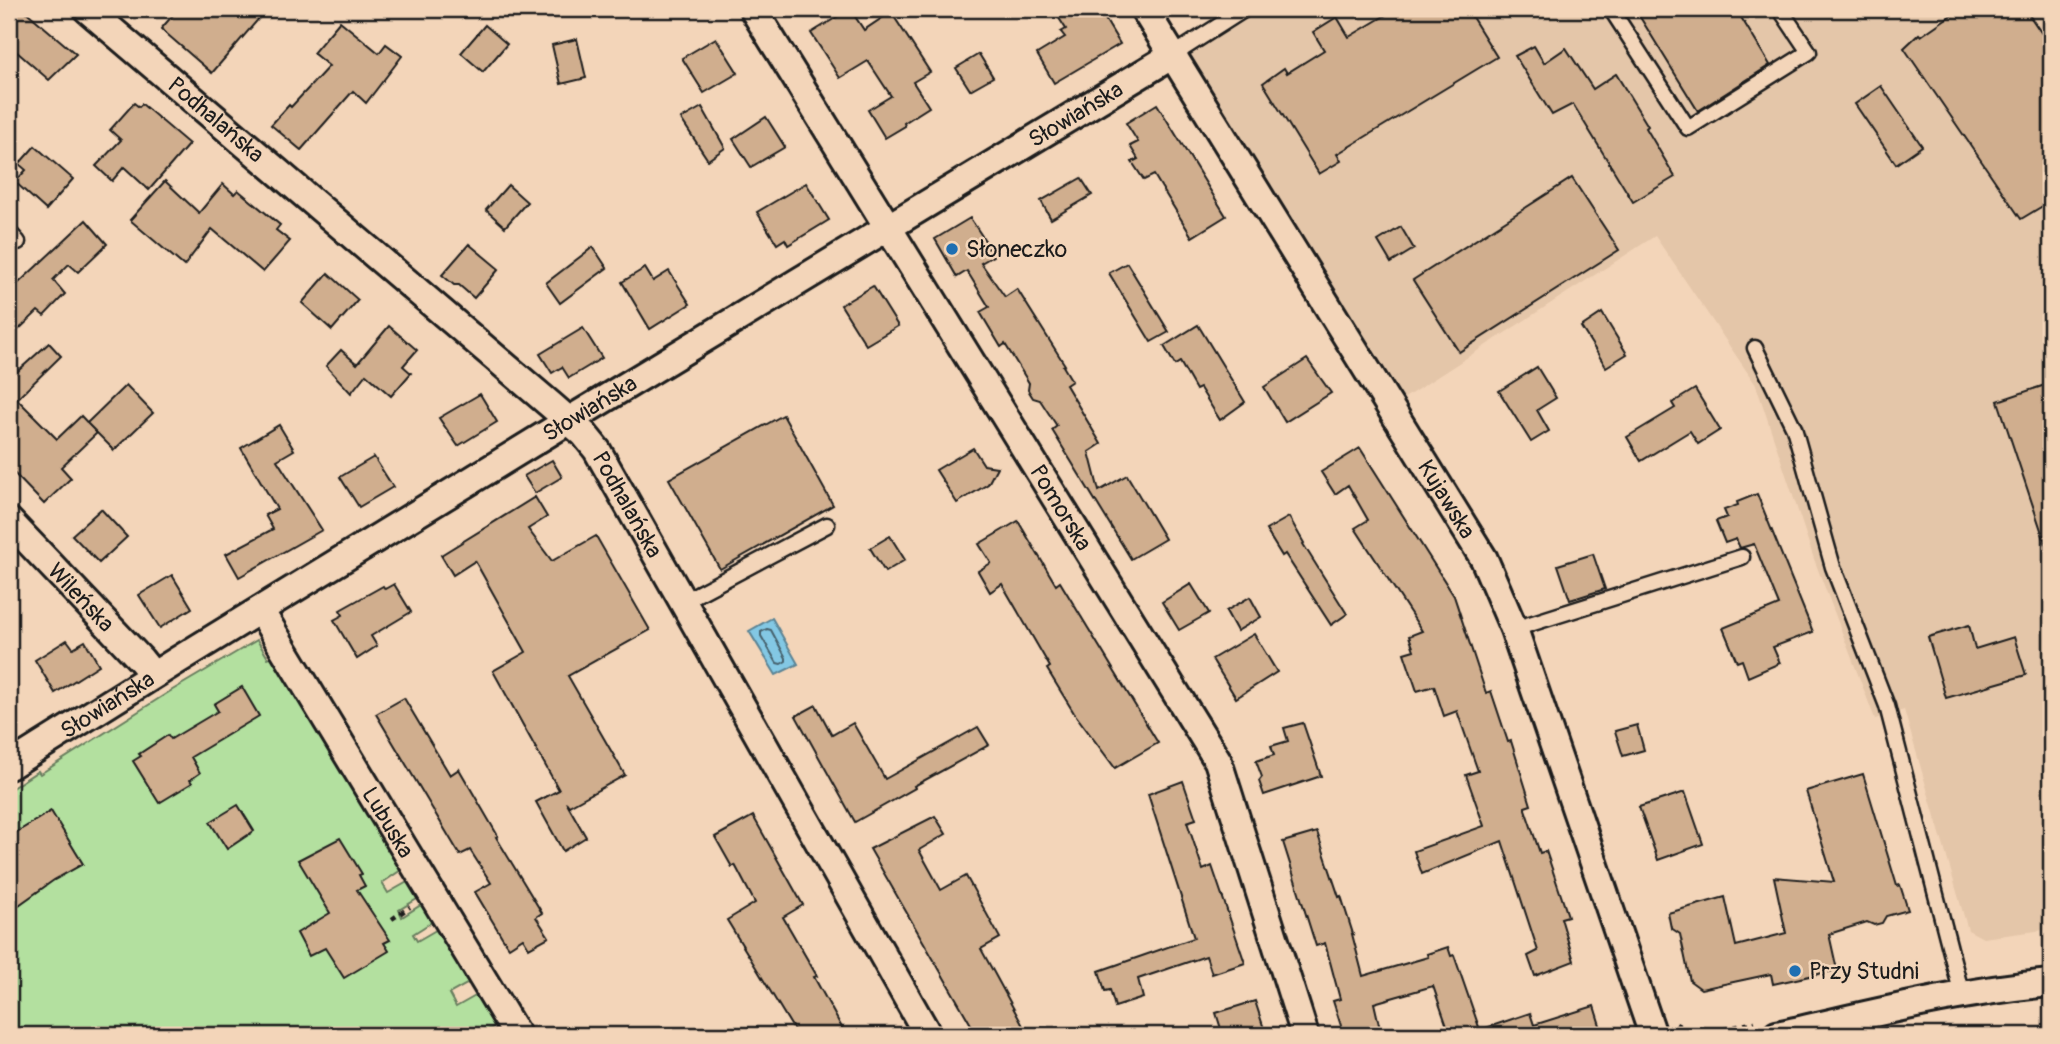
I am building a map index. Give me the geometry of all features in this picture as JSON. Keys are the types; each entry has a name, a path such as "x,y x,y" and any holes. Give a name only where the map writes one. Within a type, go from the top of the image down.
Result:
{"street":[{"name":"Podhalańska","path":"87,9 584,434 597,450 684,601 928,1035"},
{"name":"Pomorska","path":"753,9 1218,761 1305,1035"},
{"name":"Kujawska","path":"1144,9 1484,559 1514,629 1653,1035"},
{"name":"Słowiańska","path":"9,766 568,421 1173,55"},
{"name":"Wileńska","path":"9,521 153,675"},
{"name":"Lubuska","path":"260,610 517,1035"},
{"path":"1777,1035 1962,995 2051,983"}],"lane":[{"path":"1173,55 1245,9"},
{"path":"1611,9 1688,128 1809,52 1780,9"},
{"path":"1755,348 1794,428 1833,567 1887,706 1962,995"},
{"path":"684,601 827,526"},
{"path":"1514,629 1742,557"}],"shaded area":[{"path":"1249,9 2051,9 2051,929 1983,938 1968,930 1904,710 1875,719 1814,559 1756,385 1655,236 1392,406 1176,55"}],"green space":[{"path":"257,640 268,658 274,655 404,868 382,883 388,893 411,880 422,896 399,910 402,917 424,903 435,920 413,934 417,941 441,927 472,981 449,994 456,1007 479,994 498,1024 479,1035 9,1035 9,790 38,771 40,774"}],"water":[{"path":"772,618 798,664 776,675 749,631"}],"building":[{"path":"9,9 23,9 76,54 49,80 9,45"},
{"path":"178,9 267,9 212,73 161,29"},
{"path":"850,9 864,30 891,12 930,72 913,82 929,107 885,138 868,110 891,96 868,61 840,78 811,33"},
{"path":"1053,9 1099,9 1120,44 1054,83 1037,54 1065,37 1061,32 1066,29"},
{"path":"1396,9 1467,9 1497,57 1337,154 1341,161 1319,174 1263,83 1284,68 1287,73 1324,50 1313,32 1337,17 1349,37"},
{"path":"1635,9 1736,9 1770,65 1698,111"},
{"path":"1960,9 2025,9 2051,47 2051,201 2021,219 1904,48 1919,34 1921,36"},
{"path":"340,21 379,53 386,44 402,56 366,103 353,91 301,150 271,125 329,66 313,53"},
{"path":"485,25 507,44 483,72 461,53"},
{"path":"716,38 738,73 704,93 682,58"},
{"path":"577,39 586,78 561,84 552,45"},
{"path":"1534,46 1544,63 1566,48 1593,89 1616,74 1675,177 1633,202 1573,104 1552,115 1515,56"},
{"path":"979,54 993,77 970,90 956,68"},
{"path":"1881,86 1922,146 1896,164 1855,104"},
{"path":"134,103 139,107 142,104 189,144 149,190 124,167 112,181 96,166 121,140 110,130"},
{"path":"1157,104 1226,216 1192,237 1154,175 1144,180 1132,162 1138,159 1130,146 1138,142 1126,123"},
{"path":"702,107 725,148 708,160 681,119"},
{"path":"766,117 785,147 751,167 733,139"},
{"path":"35,146 73,179 46,210 15,182 26,170 19,164"},
{"path":"1081,178 1092,195 1051,219 1041,201"},
{"path":"1572,178 1619,250 1459,352 1413,280"},
{"path":"165,181 199,213 223,184 234,194 238,190 280,225 276,230 290,241 263,272 212,229 184,266 130,220"},
{"path":"806,183 829,220 788,245 785,239 777,244 757,212"},
{"path":"508,185 527,202 505,227 486,210"},
{"path":"970,218 993,256 981,263 1005,297 1017,289 1065,365 1063,366 1072,381 1066,385 1101,444 1089,452 1099,491 1127,475 1165,539 1131,559 1052,430 1057,426 1040,400 1033,398 1028,390 1029,383 1005,344 1001,347 980,312 989,307 967,271 957,277 935,239"},
{"path":"86,220 107,244 78,272 69,264 53,280 65,294 44,316 38,311 9,339 9,292"},
{"path":"1401,227 1414,249 1391,263 1378,241"},
{"path":"469,244 499,269 474,298 442,275"},
{"path":"593,247 607,268 560,303 546,283"},
{"path":"1127,263 1169,332 1151,342 1109,273"},
{"path":"645,268 653,281 669,271 690,304 650,329 622,282"},
{"path":"328,273 358,300 332,330 302,303"},
{"path":"873,286 898,326 866,345 841,305"},
{"path":"1602,313 1627,354 1606,367 1581,327"},
{"path":"1198,325 1245,402 1220,420 1200,388 1196,390 1180,362 1175,365 1164,346"},
{"path":"389,326 417,350 403,366 411,373 391,396 366,374 351,393 326,366 341,350 357,364"},
{"path":"583,328 602,358 569,378 562,367 552,373 540,354"},
{"path":"49,343 61,356 17,399 57,439 81,416 97,433 61,467 71,478 44,504 9,468 9,379"},
{"path":"1307,359 1331,393 1285,422 1264,387"},
{"path":"1537,367 1556,398 1537,410 1549,431 1531,442 1499,391"},
{"path":"2051,383 2051,547 2047,548 1998,401"},
{"path":"126,385 153,413 114,450 87,423"},
{"path":"1695,389 1720,430 1698,444 1690,431 1641,461 1627,437 1675,408 1672,403"},
{"path":"480,394 497,422 458,446 439,418"},
{"path":"783,415 833,505 720,569 669,479"},
{"path":"279,425 294,450 277,460 322,530 239,577 226,554 273,529 265,515 277,509 241,448"},
{"path":"973,448 984,465 997,467 988,484 957,503 936,470"},
{"path":"1360,448 1454,596 1486,693 1491,691 1508,742 1511,741 1531,805 1525,809 1540,853 1546,851 1568,916 1561,918 1574,961 1535,976 1528,956 1538,951 1502,841 1422,874 1414,851 1484,826 1466,775 1478,771 1457,711 1444,716 1434,686 1417,691 1404,653 1414,650 1409,636 1422,631 1355,528 1368,520 1348,485 1335,494 1321,472"},
{"path":"374,457 393,487 359,507 340,477"},
{"path":"552,460 562,477 535,493 524,476"},
{"path":"1757,494 1813,632 1773,647 1780,663 1748,677 1742,660 1737,662 1723,628 1779,605 1754,544 1740,548 1736,539 1725,543 1716,521 1727,517 1724,510"},
{"path":"535,497 547,517 528,529 552,561 596,536 650,630 568,676 625,775 569,806 566,802 586,837 563,851 536,802 559,790 493,671 526,652 475,561 453,575 441,555"},
{"path":"101,509 127,537 99,563 72,535"},
{"path":"1289,517 1347,614 1331,625 1285,554 1282,556 1266,530"},
{"path":"1018,521 1056,585 1060,582 1158,743 1115,768 1074,713 1047,669 1050,667 1002,584 990,592 978,571 991,563 979,544"},
{"path":"890,536 905,560 885,572 870,548"},
{"path":"1593,554 1605,589 1570,600 1558,565"},
{"path":"172,575 192,608 160,628 139,595"},
{"path":"394,584 411,612 371,636 377,646 357,659 334,620 343,615 340,610 383,586 385,589"},
{"path":"1191,584 1209,613 1179,630 1162,602"},
{"path":"1250,597 1261,617 1237,631 1226,611"},
{"path":"1969,625 1975,649 2014,637 2026,675 1946,698 1928,637"},
{"path":"1254,634 1277,672 1236,698 1212,659"},
{"path":"67,640 73,648 85,641 99,665 55,693 35,660"},
{"path":"242,687 259,716 191,757 200,773 190,780 192,783 159,803 133,761 168,735 171,739 218,711 214,704"},
{"path":"404,698 450,775 459,769 542,913 536,917 549,937 529,948 523,938 509,947 502,937 475,892 491,883 470,850 460,855 376,714"},
{"path":"816,705 832,735 853,723 885,779 978,727 989,745 855,822 796,716"},
{"path":"1303,723 1321,776 1264,795 1259,781 1262,777 1256,761 1274,755 1271,746 1288,741 1284,728"},
{"path":"1637,725 1644,750 1623,756 1615,731"},
{"path":"1863,774 1897,886 1900,885 1908,910 1886,916 1882,923 1874,925 1867,922 1829,934 1837,970 1773,984 1771,974 1701,989 1690,981 1680,934 1671,928 1668,913 1725,897 1736,946 1786,933 1774,877 1834,882 1806,791"},
{"path":"1183,781 1196,819 1187,822 1203,870 1212,866 1245,963 1212,974 1206,956 1138,979 1143,998 1115,1007 1110,990 1105,991 1099,971 1194,938 1148,794"},
{"path":"1685,792 1703,844 1658,860 1639,807"},
{"path":"238,805 254,831 227,849 210,822"},
{"path":"51,811 83,864 54,880 9,912 9,837"},
{"path":"753,816 803,905 783,917 817,976 814,977 846,1035 797,1035 727,920 755,903 735,865 732,867 715,837"},
{"path":"935,816 946,834 919,850 941,890 966,876 1000,938 981,949 1028,1035 977,1035 870,849"},
{"path":"1317,832 1339,897 1341,896 1363,976 1428,957 1427,954 1448,947 1451,956 1454,955 1480,1030 1530,1013 1534,1025 1594,1006 1603,1035 1450,1035 1433,986 1374,1003 1380,1029 1359,1035 1344,1035 1333,1001 1340,999 1325,943 1316,946 1283,842"},
{"path":"340,838 362,874 359,875 365,886 357,890 390,940 384,943 389,951 344,978 325,948 309,956 297,933 330,913 298,860"},
{"path":"1255,1001 1266,1035 1223,1035 1216,1013"}],"place":[{"name":"Słoneczko","path":"952,249"},
{"name":"Przy Studni","path":"1795,971"}]}
